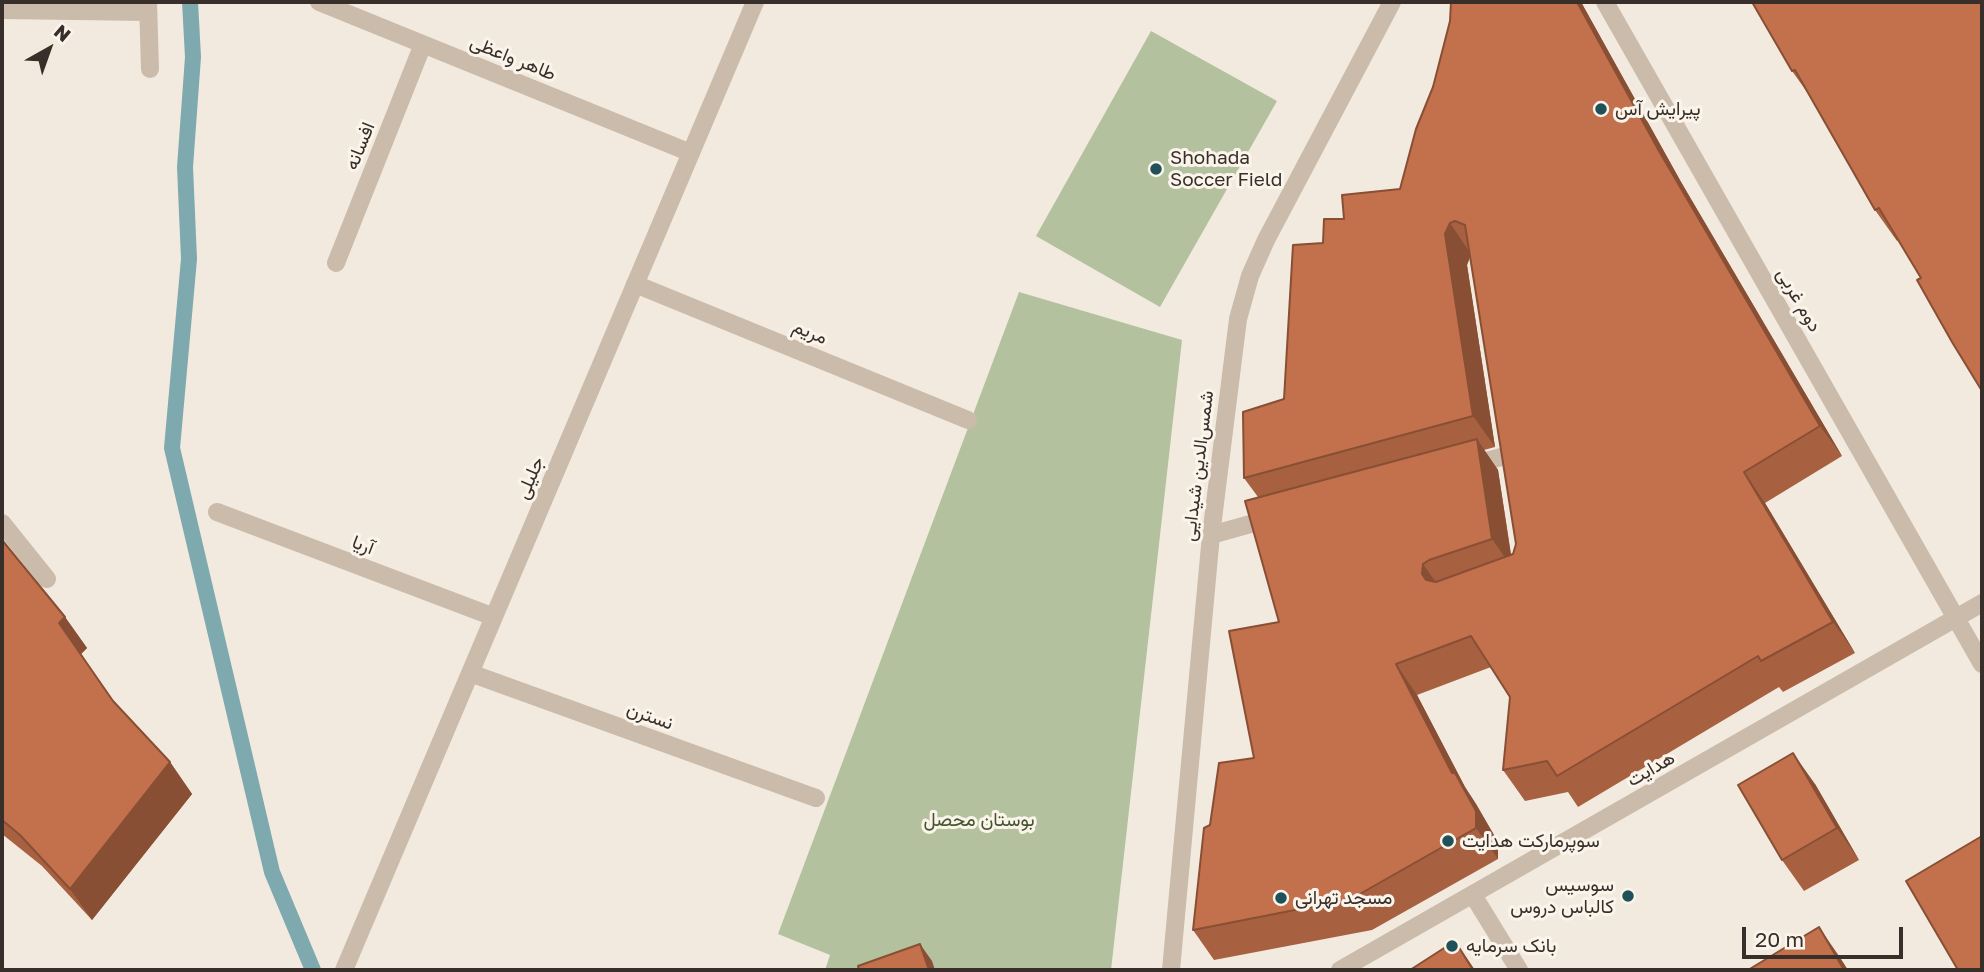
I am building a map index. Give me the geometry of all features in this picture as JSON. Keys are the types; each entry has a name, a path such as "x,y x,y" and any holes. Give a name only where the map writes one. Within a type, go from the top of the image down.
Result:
{"street":[{"name":"طاهر واعظی","path":"319,2 691,153"},
{"name":"جلیلی","path":"344,970 755,2"},
{"name":"شمس‌الدین شیدایی","path":"1171,970 1211,535 1238,319 1250,276 1392,2"},
{"name":"دوم غربی","path":"1605,2 1982,664"},
{"path":"2,10 148,7 150,69"},
{"name":"افسانه","path":"336,263 423,44"},
{"name":"مریم","path":"635,284 968,420"},
{"path":"1452,470 1506,456"},
{"name":"آریا","path":"217,512 494,617"},
{"path":"1211,535 1291,513"},
{"path":"2,523 47,579"},
{"name":"هدایت","path":"1340,970 1982,603"},
{"name":"نسترن","path":"470,673 816,798"},
{"path":"1473,895 1519,970"}],"green space":[{"name":"Shohada Soccer Field","path":"1151,31 1277,101 1160,307 1036,236"},
{"name":"بوستان محصل","path":"1019,292 1182,340 1111,970 825,970 830,955 778,934"}],"building":[{"path":"1451,2 1577,2 1659,151 1820,426 1744,472 1833,622 1761,661 1758,656 1557,776 1547,761 1503,770 1510,697 1471,636 1396,664 1452,773 1455,773 1476,811 1476,828 1351,899 1193,930 1204,828 1210,825 1219,763 1254,758 1229,631 1279,622 1245,501 1477,439 1492,539 1429,560 1423,564 1422,574 1426,580 1436,582 1513,554 1516,544 1465,225 1455,221 1450,223 1445,234 1473,416 1244,478 1243,412 1284,399 1293,245 1323,243 1324,219 1344,219 1342,195 1400,189 1416,129 1433,87 1450,21"},
{"path":"1752,2 1982,2 1982,391 1917,280 1921,278 1879,208 1875,210 1795,70 1792,71"},
{"path":"2,540 65,617 59,623 113,701 170,762 70,889 20,835 2,820"},
{"path":"1793,753 1837,828 1782,860 1738,785"},
{"path":"1982,836 1982,970 1958,970 1906,881"},
{"path":"1819,927 1844,970 1748,970"},
{"path":"1455,941 1473,970 1410,970"},
{"path":"920,944 929,970 859,970 858,966"}],"waterway":[{"path":"190,2 193,57 185,167 189,259 172,448 272,872 313,970"}],"place":[{"name":"پیرایش آس","path":"1601,109"},
{"name":"Shohada Soccer Field","path":"1156,169"},
{"name":"سوپرمارکت هدایت","path":"1448,841"},
{"name":"سوسیس کالباس دروس","path":"1628,896"},
{"name":"مسجد تهرانی","path":"1281,898"},
{"name":"بانک سرمایه","path":"1452,946"}]}
